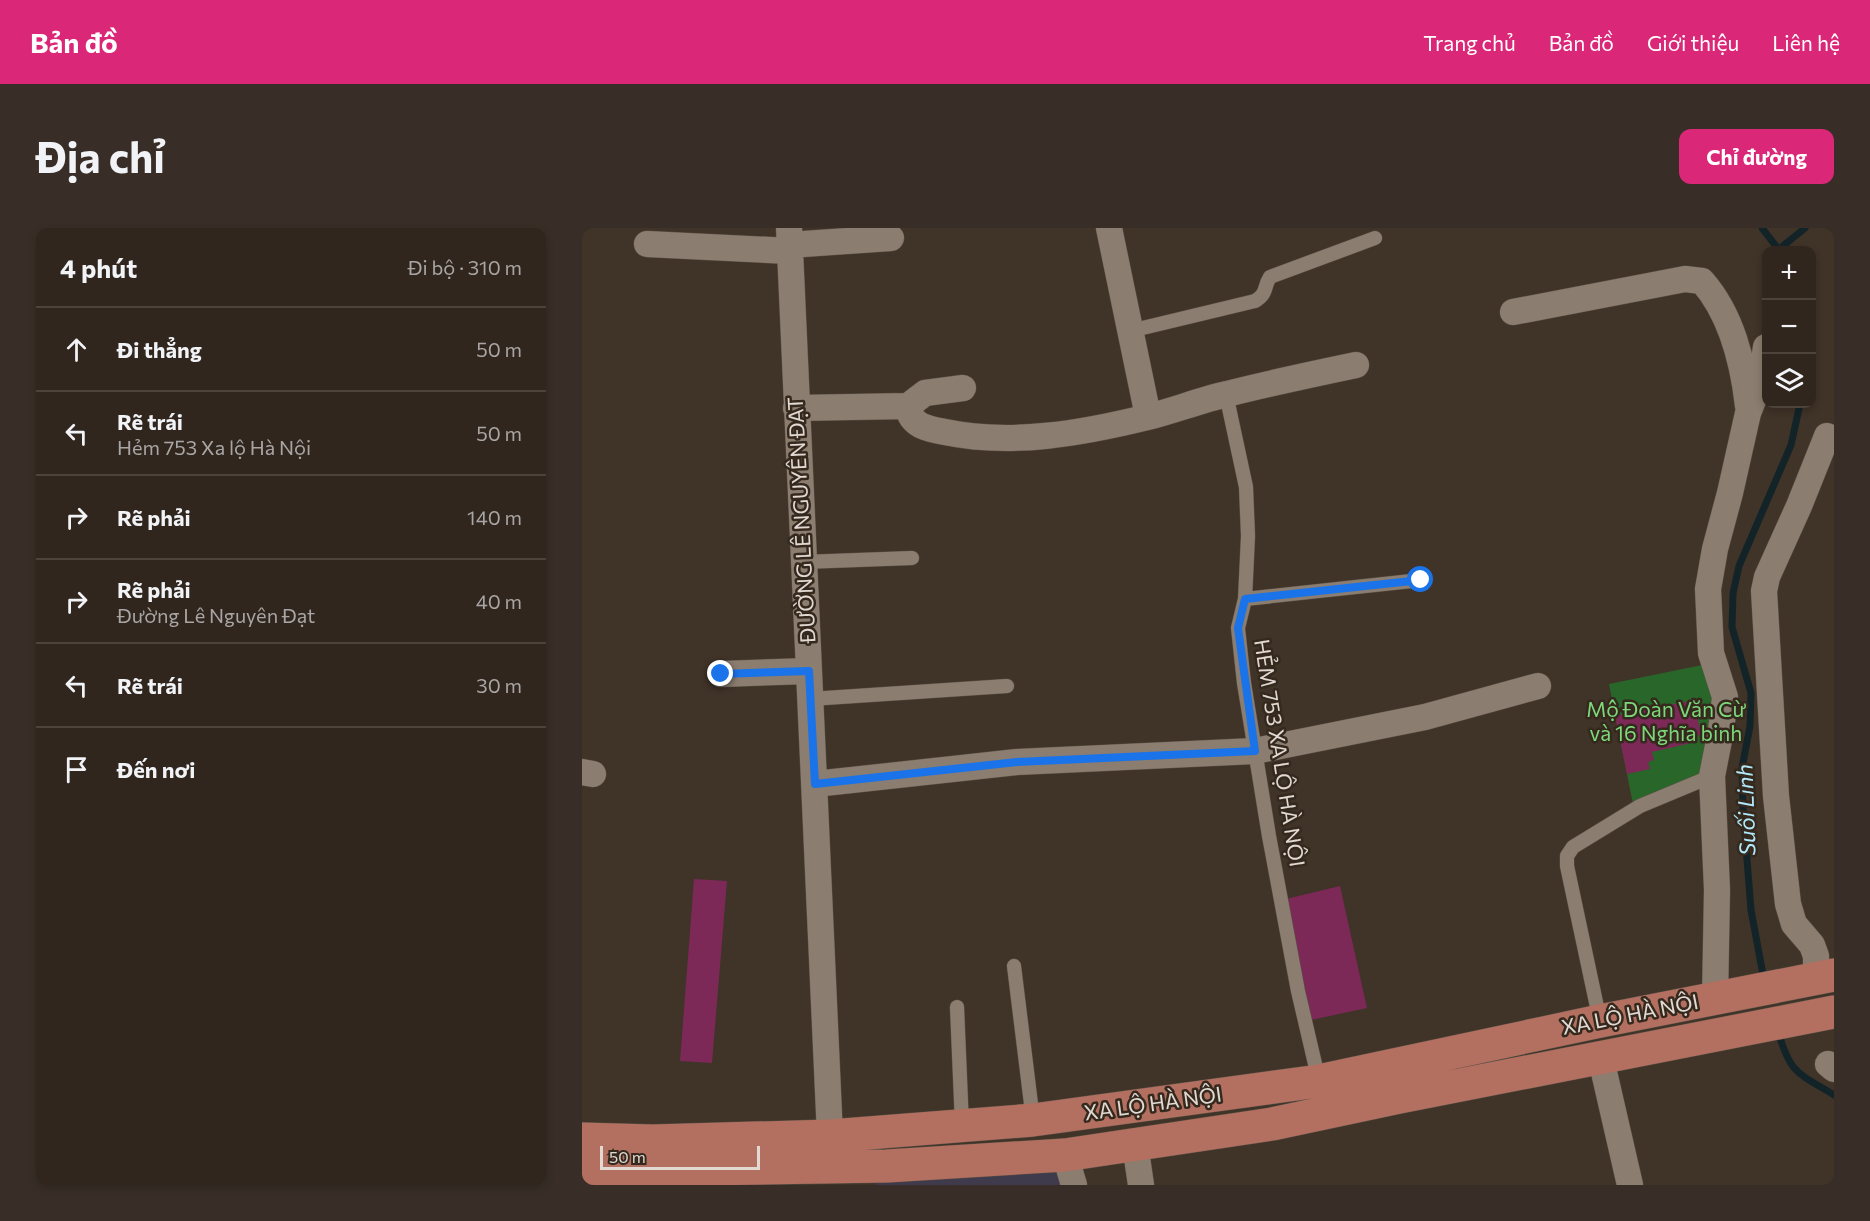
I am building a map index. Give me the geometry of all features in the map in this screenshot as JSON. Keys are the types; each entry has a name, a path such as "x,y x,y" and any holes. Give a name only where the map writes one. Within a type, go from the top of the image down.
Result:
{"highway":[{"name":"XA LỘ HÀ NỘI","path":"582,1139 653,1141 830,1136 1033,1120 1318,1081 1600,1021 1825,977"},
{"name":"XA LỘ HÀ NỘI","path":"582,1169 887,1166 1069,1170 1136,1144 1272,1124 1827,1013"}],"street":[{"path":"1109,228 1149,417"},
{"path":"647,244 891,238"},
{"name":"ĐƯỜNG LÊ NGUYÊN ĐẠT","path":"789,242 830,1136"},
{"path":"1513,312 1685,279 1702,281 1714,295 1736,344 1744,373 1748,413"},
{"path":"1715,999 1717,890 1712,776 1725,697 1711,653 1708,589 1715,549 1748,413 1761,380 1766,354"},
{"path":"908,406 917,424 927,428 956,435 1025,438 1070,433 1149,417 1226,394 1356,365"},
{"path":"796,408 908,406 925,393 963,388"},
{"path":"1825,977 1812,945 1794,924 1788,904 1776,796 1764,591 1767,577 1827,436"},
{"path":"721,674 809,671"},
{"path":"815,784 1017,762 1255,751 1425,717 1538,686"},
{"path":"1601,1059 1630,1185"},
{"path":"1136,1144 1142,1185"}],"lane":[{"path":"1130,331 1255,301 1265,292 1270,277 1375,238"},
{"name":"HẺM 753 XA LỘ HÀ NỘI","path":"1226,394 1246,487 1248,536 1245,599 1238,628 1255,751 1298,991 1318,1081"},
{"path":"803,562 912,558"},
{"path":"1245,599 1421,580"},
{"path":"810,699 1007,686"},
{"path":"1600,1021 1567,866 1567,856 1572,848 1640,806 1712,776"},
{"path":"1014,966 1033,1120"},
{"path":"957,1007 962,1125"}],"shaded area":[{"path":"1061,1167 1066,1185 877,1185 876,1180"}],"green space":[{"name":"Mộ Đoàn Văn Cừ và 16 Nghĩa binh","path":"1707,664 1717,699 1704,775 1633,804 1609,684"}],"building":[{"path":"1694,700 1701,735 1690,737 1691,743 1652,752 1654,760 1648,762 1650,769 1627,774 1615,716"},
{"path":"694,879 727,881 712,1063 680,1061"},
{"path":"1340,886 1367,1008 1311,1020 1286,899"}],"waterway":[{"name":"Suối Linh","path":"1762,228 1776,246"},
{"path":"1783,246 1805,228"},
{"name":"Suối Linh","path":"1764,980 1751,910 1743,808 1742,768 1750,726 1751,693 1732,627 1733,593 1739,566 1791,445 1799,408"},
{"name":"Suối Linh","path":"1778,1031 1787,1056 1797,1071 1834,1095"}],"route":[{"path":"721,674 809,671 815,784 1017,762 1255,751 1238,628 1245,599 1421,580"}]}
